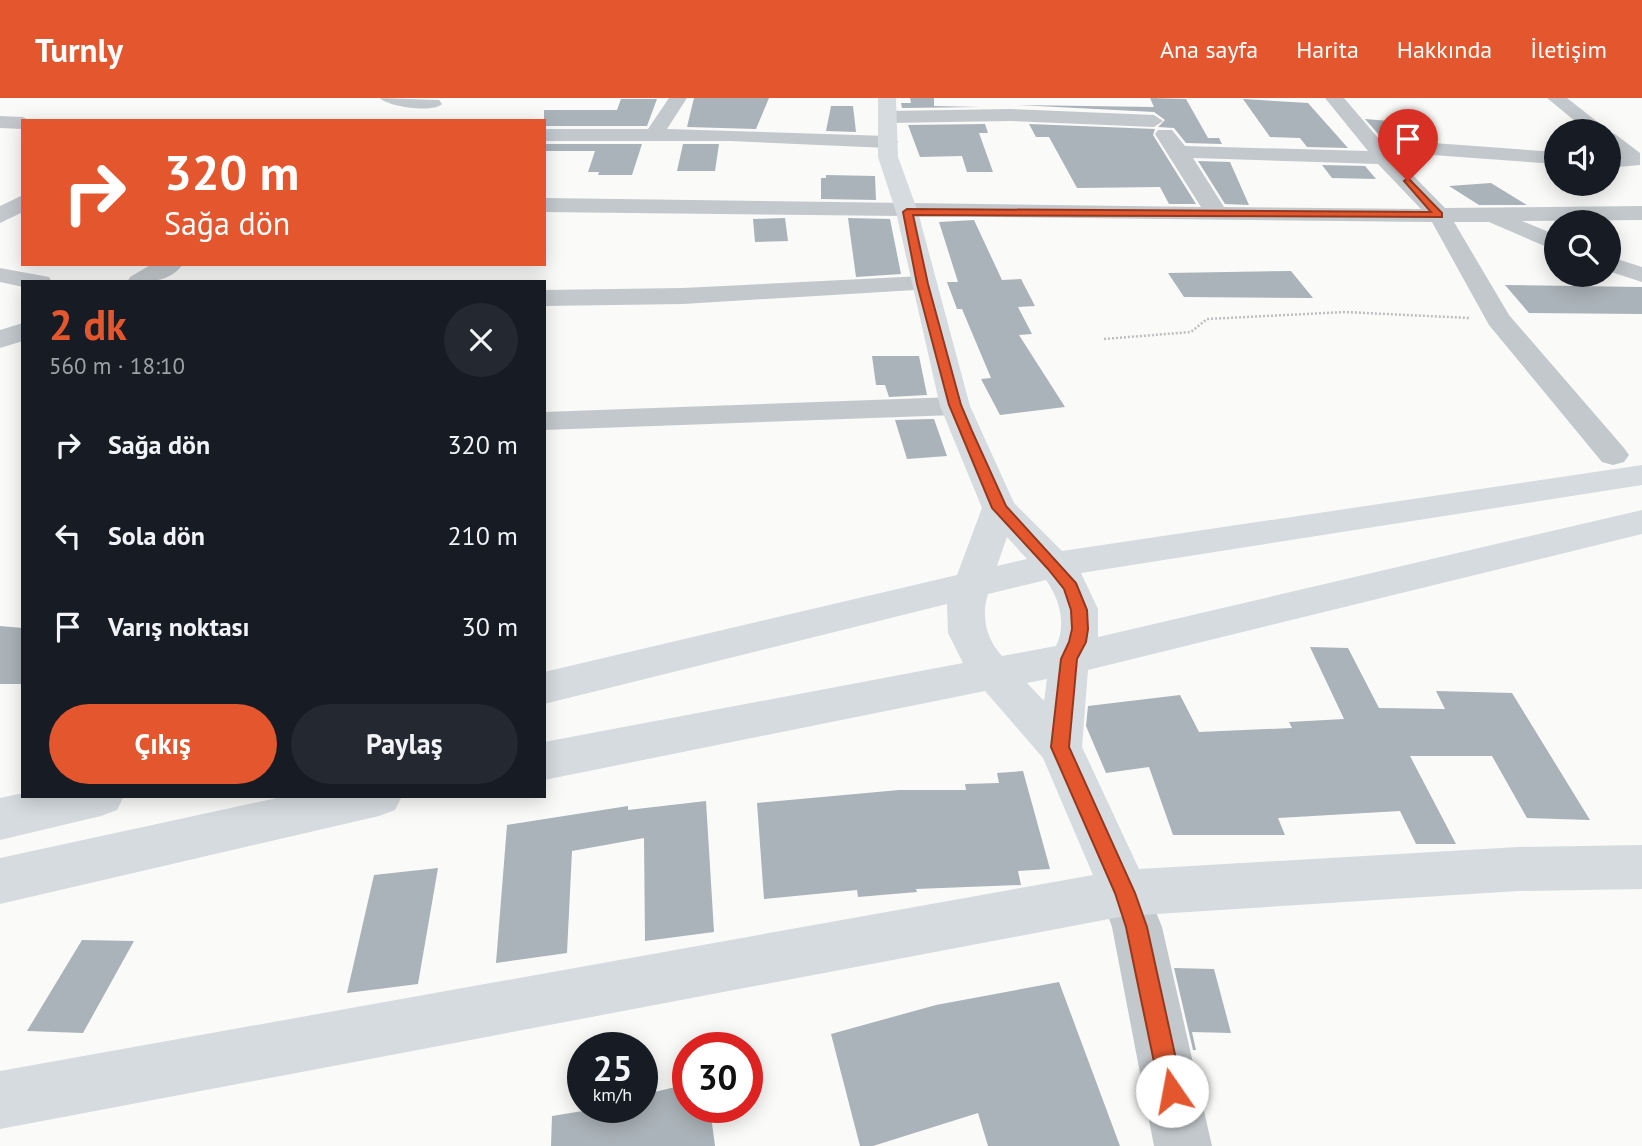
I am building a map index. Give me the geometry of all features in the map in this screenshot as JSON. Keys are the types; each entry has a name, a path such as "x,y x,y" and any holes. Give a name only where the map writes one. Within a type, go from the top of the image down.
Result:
{"main road":[{"path":"888,119 888,157 907,212 955,405 999,508 1054,565 1071,587 1079,610 1077,642 1069,659 1060,747"},
{"path":"546,688 1054,565 1628,465"},
{"path":"999,508 965,606 967,633 982,661 1060,747 1125,893"},
{"path":"546,761 1069,659 1642,522"},
{"path":"0,819 92,798"},
{"path":"0,881 370,798"},
{"path":"0,1100 1125,893 1518,869 1642,867"}],"street":[{"path":"389,98 437,101"},
{"path":"655,134 678,98"},
{"path":"1134,98 1179,152 1216,213"},
{"path":"1334,98 1439,215 1498,319 1628,465"},
{"path":"1556,98 1583,119"},
{"path":"414,119 437,101"},
{"path":"546,135 655,134 888,119 1010,115 1154,121"},
{"path":"0,122 21,123"},
{"path":"1621,148 1633,157 1633,161 1621,161"},
{"path":"1179,152 1380,152 1544,158"},
{"path":"0,216 21,203"},
{"path":"546,205 907,212 1439,215 1642,213"},
{"path":"1488,215 1544,239"},
{"path":"143,280 167,266"},
{"path":"1621,268 1642,275"},
{"path":"0,275 29,280"},
{"path":"546,298 683,296 923,284"},
{"path":"0,340 21,332"},
{"path":"546,421 955,405"},
{"path":"1125,893 1137,927 1183,1146"}],"path":[{"path":"1104,339 1192,332 1207,319 1345,312 1498,319"}],"building":[{"path":"694,98 769,98 756,129 687,127"},
{"path":"910,98 934,98 934,106 980,107 902,108 901,103 911,103"},
{"path":"1150,98 1186,99 1208,138 1219,138 1222,144 1186,143 1174,128 1158,127 1165,120 1154,112 1018,105 1154,107"},
{"path":"621,99 657,99 647,126 546,126 544,119 544,110 617,110"},
{"path":"1243,99 1308,103 1348,148 1307,147 1300,138 1270,137"},
{"path":"831,106 853,106 856,132 826,131"},
{"path":"1365,119 1390,121 1421,139 1380,136"},
{"path":"985,124 988,133 979,133 993,172 967,172 962,156 920,157 908,125"},
{"path":"1029,124 1155,129 1153,135 1196,204 1169,204 1160,187 1077,188 1049,137 1036,137"},
{"path":"546,144 642,144 632,175 598,175 599,172 588,172 595,151 546,151"},
{"path":"683,144 719,144 715,171 677,171"},
{"path":"1198,161 1230,162 1249,205 1225,204"},
{"path":"1322,165 1365,166 1376,179 1332,178"},
{"path":"826,175 875,176 876,200 821,199 821,178 826,178"},
{"path":"1491,183 1527,205 1479,205 1449,186"},
{"path":"785,218 788,241 755,242 753,219"},
{"path":"848,218 890,219 901,274 856,277"},
{"path":"974,220 1002,280 1021,279 1035,306 1018,307 1032,334 1019,335 1065,407 1000,415 981,379 991,378 962,309 957,309 947,282 958,282 939,222"},
{"path":"1291,271 1313,298 1184,297 1168,273"},
{"path":"1505,285 1642,287 1642,314 1529,313"},
{"path":"872,356 919,356 927,395 889,397 885,385 876,385"},
{"path":"934,419 947,456 907,459 895,420"},
{"path":"0,626 21,628 21,684 0,684"},
{"path":"1310,647 1348,648 1379,708 1445,709 1436,691 1512,693 1590,820 1527,818 1492,756 1410,756 1456,844 1416,844 1400,811 1278,818 1285,835 1173,835 1149,767 1106,773 1086,726 1088,706 1180,695 1199,732 1292,728 1289,722 1344,719"},
{"path":"1023,771 1050,869 1018,871 1021,885 916,889 917,892 858,897 857,890 764,899 757,803 899,790 966,790 965,784 999,783 997,773"},
{"path":"706,801 714,932 645,941 644,838 572,851 567,953 496,963 507,825 628,806 628,810"},
{"path":"438,868 418,984 347,993 374,875"},
{"path":"82,940 134,941 83,1033 27,1031"},
{"path":"1174,968 1214,969 1231,1033 1192,1032 1196,1050 1193,1050"},
{"path":"1059,982 1120,1146 988,1146 978,1113 873,1146 860,1146 831,1034 936,1005"},
{"path":"672,1088 672,1123 712,1123 715,1146 551,1146 552,1116 567,1114 567,1123 658,1123 658,1091"}],"route":[{"path":"1172,1091 1137,927 1125,893 1060,747 1069,659 1080,629 1079,610 1071,587 1054,565 999,508 955,405 907,212 1439,215 1408,181"}]}
